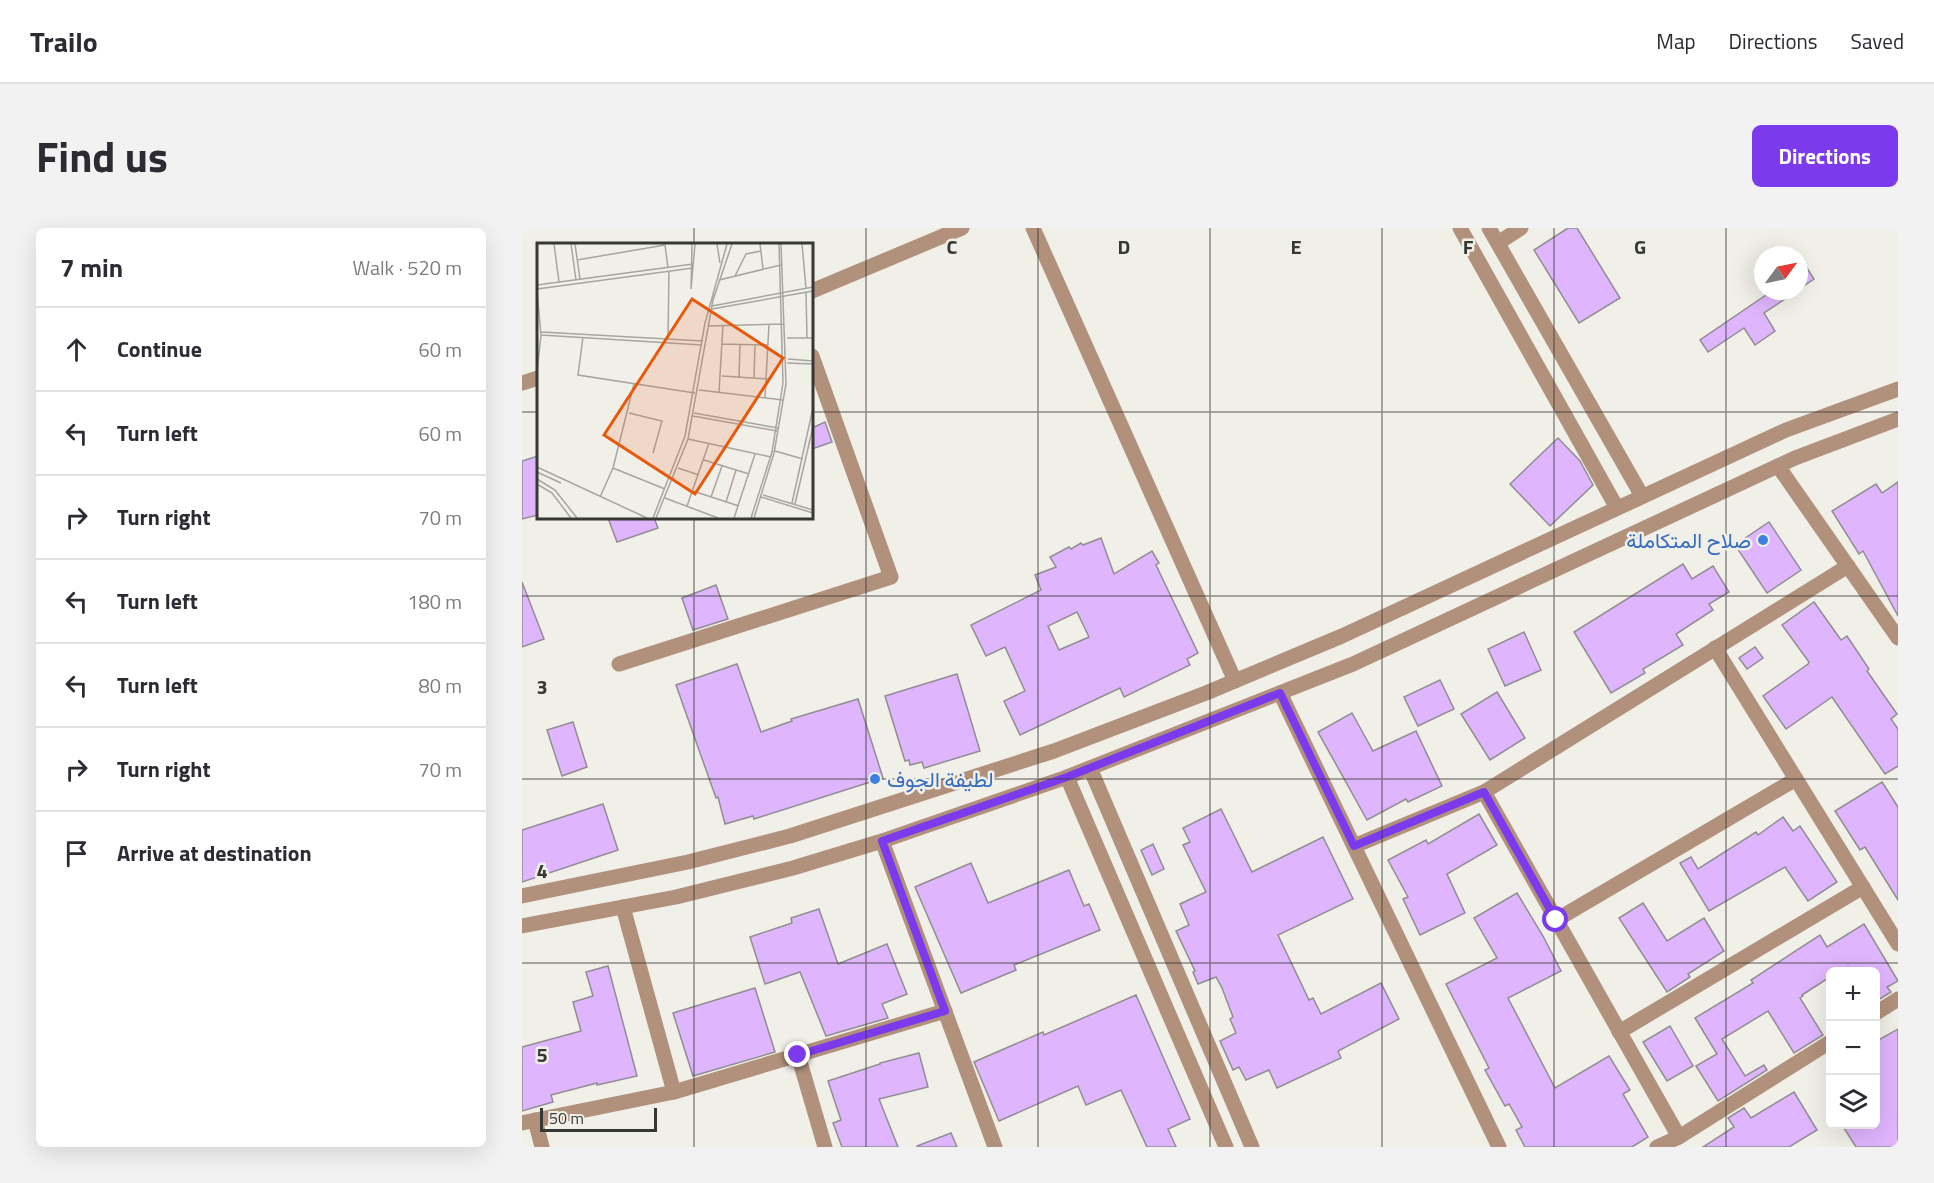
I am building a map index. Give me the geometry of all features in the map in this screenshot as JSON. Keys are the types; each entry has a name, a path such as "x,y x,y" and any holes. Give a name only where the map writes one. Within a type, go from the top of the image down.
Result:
{"street":[{"path":"813,291 962,228"},
{"path":"1034,228 1235,681"},
{"path":"1460,228 1617,508"},
{"path":"1489,228 1642,496"},
{"path":"1498,243 1521,228"},
{"path":"619,664 891,577 813,359"},
{"path":"522,383 537,378"},
{"path":"522,896 688,862 790,836 1054,751 1235,681 1342,636 1786,430 1898,389"},
{"path":"522,926 676,897 793,868 882,841 1067,777 1353,664 1779,466 1898,419"},
{"path":"1779,466 1898,638"},
{"path":"1354,846 1484,792 1848,566"},
{"path":"1715,648 1898,944"},
{"path":"1280,693 1498,1147"},
{"path":"1090,768 1252,1147"},
{"path":"1067,777 1226,1147"},
{"path":"1556,920 1796,779"},
{"path":"1484,792 1679,1137"},
{"path":"882,841 995,1147"},
{"path":"1619,1032 1863,887"},
{"path":"623,907 674,1092"},
{"path":"1880,1010 1898,999"},
{"path":"542,1147 529,1122 674,1092 945,1011"},
{"path":"1658,1147 1679,1137 1826,1045"},
{"path":"798,1055 825,1147"}],"building":[{"path":"1568,228 1577,228 1620,298 1579,323 1534,250"},
{"path":"1808,270 1814,279 1808,283"},
{"path":"1759,300 1784,300 1764,313 1775,331 1755,345 1744,328 1708,352 1700,340"},
{"path":"825,422 832,442 813,449 813,428"},
{"path":"1558,438 1580,461 1593,485 1550,526 1510,484"},
{"path":"537,456 537,515 522,519 522,461"},
{"path":"1898,482 1898,616 1863,551 1859,554 1832,511 1876,484 1882,493"},
{"path":"608,519 654,519 658,528 617,542"},
{"path":"1769,522 1801,570 1767,593 1735,545"},
{"path":"1101,538 1114,574 1152,551 1159,563 1156,565 1198,653 1187,659 1190,665 1124,697 1120,688 1020,735 1004,701 1025,691 1005,647 986,656 971,625 1041,590 1035,575 1056,567 1050,557 1069,547 1071,549 1081,543 1083,545","holes":["1077,612 1089,637 1059,650 1048,626"]},
{"path":"1683,564 1692,579 1713,566 1729,592 1709,604 1713,610 1676,634 1683,645 1643,669 1645,673 1611,693 1574,632"},
{"path":"522,582 544,639 522,647"},
{"path":"716,585 728,619 693,630 682,598"},
{"path":"1814,602 1841,640 1847,636 1869,669 1867,671 1897,714 1891,719 1898,729 1898,766 1885,774 1832,697 1786,729 1763,696 1808,664 1809,662 1782,625"},
{"path":"1524,632 1541,670 1505,686 1488,649"},
{"path":"1755,647 1763,658 1747,669 1739,658"},
{"path":"737,664 761,732 792,721 791,719 858,699 883,778 754,819 753,816 725,824 718,797 716,798 676,685"},
{"path":"957,674 980,751 924,768 922,762 910,765 909,760 905,761 885,696"},
{"path":"1440,680 1454,709 1418,726 1404,697"},
{"path":"1497,692 1525,738 1490,760 1461,714"},
{"path":"1352,713 1373,751 1416,731 1442,786 1408,802 1406,799 1367,820 1318,732"},
{"path":"573,722 587,767 562,776 547,730"},
{"path":"1882,782 1898,807 1898,900 1865,847 1860,850 1835,811"},
{"path":"603,804 618,850 522,882 522,830"},
{"path":"1221,809 1252,872 1323,837 1353,899 1278,935 1309,1000 1313,998 1321,1014 1381,983 1399,1019 1338,1051 1341,1058 1277,1088 1269,1070 1246,1080 1239,1067 1233,1070 1220,1041 1236,1033 1230,1019 1233,1017 1222,988 1216,977 1198,984 1193,972 1195,971 1176,931 1189,925 1180,904 1206,892 1183,845 1190,842 1183,828"},
{"path":"1479,814 1497,845 1447,874 1465,913 1420,935 1403,899 1408,897 1388,860 1426,840 1428,844"},
{"path":"1783,817 1793,831 1800,826 1837,882 1808,901 1785,867 1709,911 1680,863 1691,857 1698,869 1756,832 1758,835"},
{"path":"1153,844 1164,869 1152,875 1141,850"},
{"path":"971,863 988,903 1069,870 1084,906 1089,904 1100,930 1014,965 1016,970 961,993 915,887"},
{"path":"1517,893 1561,971 1508,998 1555,1088 1609,1056 1630,1090 1623,1094 1648,1137 1632,1147 1525,1147 1516,1130 1522,1127 1509,1104 1505,1106 1485,1070 1489,1068 1446,984 1497,958 1474,918"},
{"path":"1643,903 1667,941 1704,918 1724,951 1688,974 1690,977 1667,992 1619,918"},
{"path":"819,909 838,964 887,944 907,994 882,1004 888,1018 826,1036 800,972 765,984 750,937 792,923 791,918"},
{"path":"1864,924 1898,981 1887,987 1891,992 1880,999 1880,967 1826,967 1826,980 1800,998 1823,1035 1794,1053 1768,1011 1722,1039 1745,1076 1764,1065 1767,1070 1718,1101 1696,1066 1717,1054 1695,1018 1753,983 1751,980 1820,935 1827,947"},
{"path":"608,966 637,1076 551,1095 553,1102 522,1111 522,1047 581,1031 573,1002 593,996 586,972"},
{"path":"755,988 775,1052 693,1076 673,1013"},
{"path":"1136,995 1190,1119 1168,1129 1176,1147 1147,1147 1121,1090 1086,1105 1078,1086 999,1121 974,1062 1043,1032 1044,1035"},
{"path":"1670,1026 1693,1066 1667,1081 1643,1042"},
{"path":"1898,1029 1898,1147 1856,1147 1845,1129 1880,1129 1880,1039"},
{"path":"919,1053 928,1087 879,1099 898,1147 842,1147 833,1123 841,1120 828,1081 880,1063"},
{"path":"1794,1092 1817,1130 1789,1147 1703,1147 1734,1127 1728,1118 1744,1108 1751,1118"},
{"path":"951,1133 957,1147 917,1146"}],"place":[{"name":"صلاح المتكاملة","path":"1763,540"},
{"name":"لطيفة الجوف","path":"875,779"}],"route":[{"path":"798,1055 945,1011 882,841 1067,777 1280,693 1354,846 1484,792 1556,920"}]}
